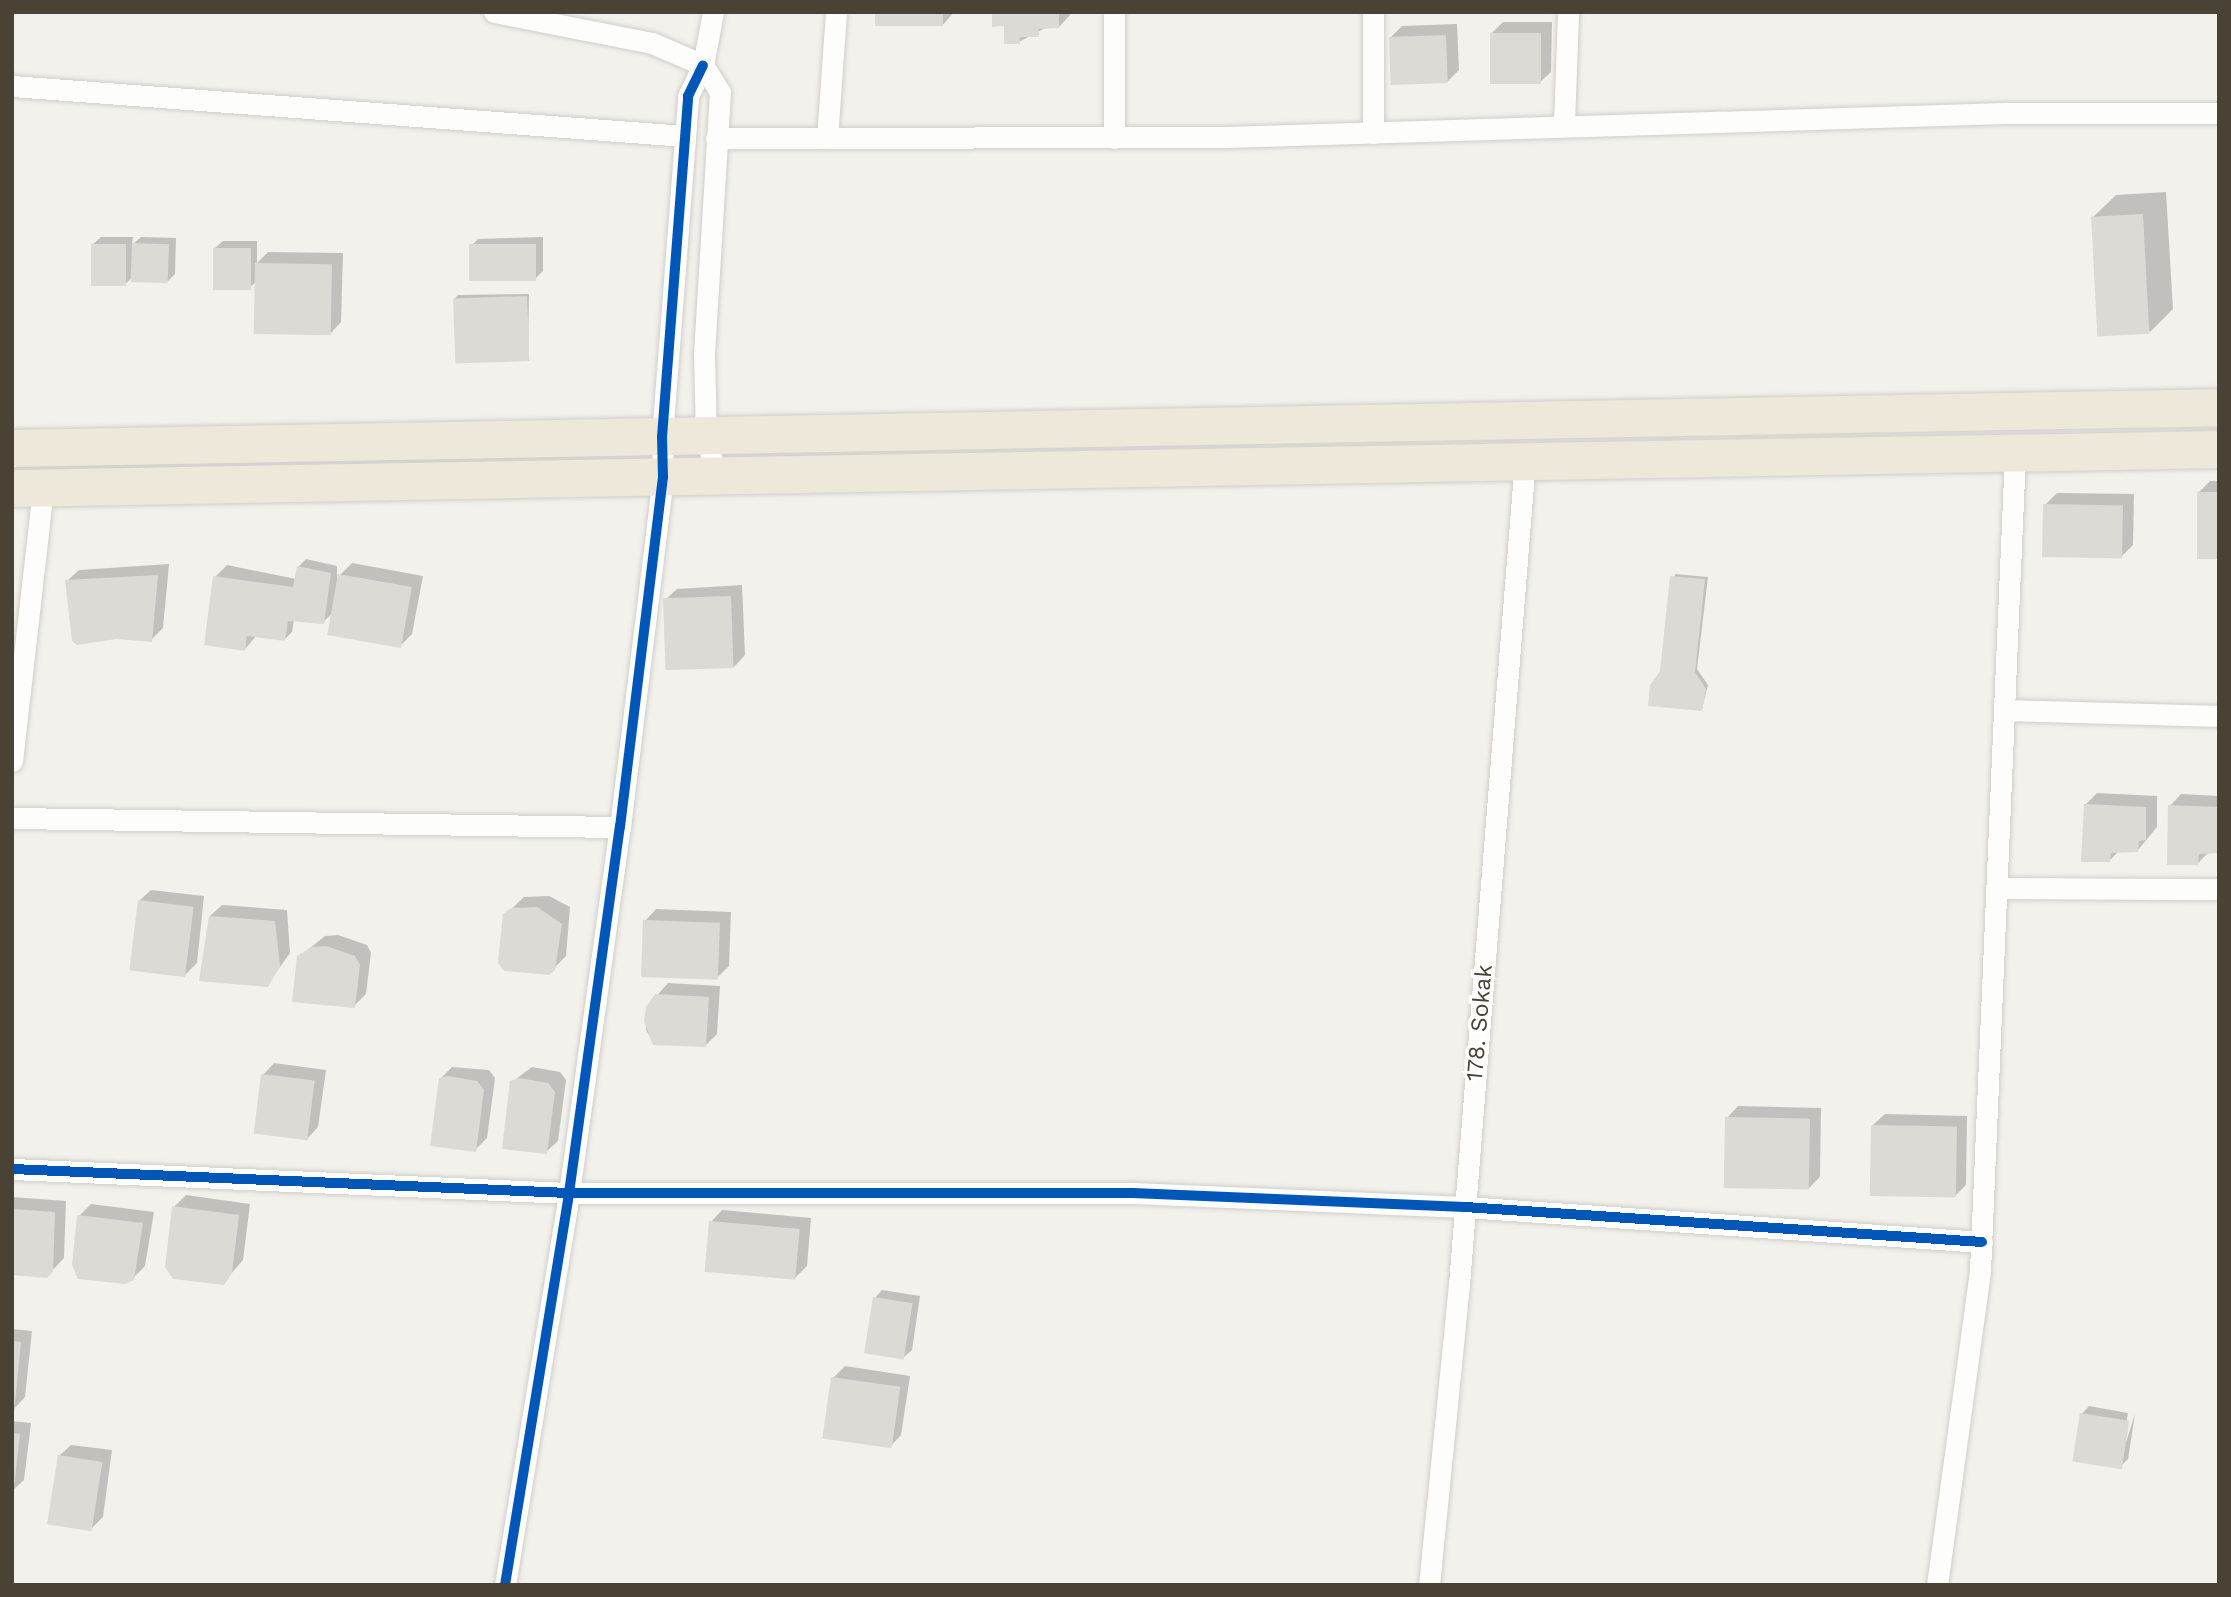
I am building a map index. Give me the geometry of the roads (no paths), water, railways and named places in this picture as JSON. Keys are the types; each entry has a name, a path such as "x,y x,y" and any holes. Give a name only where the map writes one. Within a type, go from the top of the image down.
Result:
{"highway":[{"path":"12,448 2219,407"},
{"path":"28,488 2219,449"}],"street":[{"path":"494,12 652,43 703,65 720,92 704,351 706,436 716,475"},
{"path":"505,1585 569,1193 620,827 663,477 662,437 688,96 703,65 713,12"},
{"path":"827,138 836,12"},
{"path":"1114,12 1114,138"},
{"path":"1373,12 1373,133"},
{"path":"1564,124 1567,12"},
{"path":"12,86 685,136"},
{"path":"716,138 1114,138 1373,133 1564,124 2005,113 2219,113"},
{"path":"1937,1585 1982,1242 2015,452"},
{"name":"178. Sokak","path":"1429,1585 1465,1207 1525,461"},
{"path":"12,761 28,488"},
{"path":"2006,710 2219,716"},
{"path":"12,818 620,827"},
{"path":"1998,888 2219,889"},
{"path":"12,1169 569,1193 1133,1192 1465,1207 1982,1242"}]}
